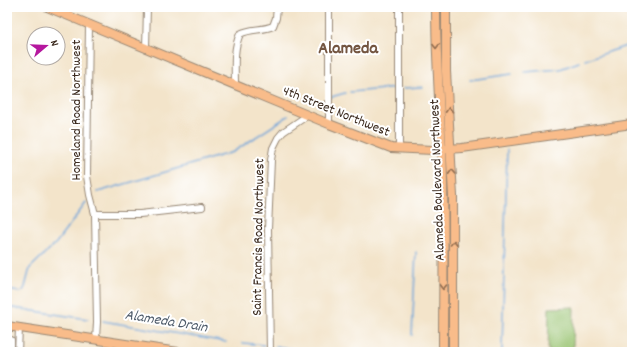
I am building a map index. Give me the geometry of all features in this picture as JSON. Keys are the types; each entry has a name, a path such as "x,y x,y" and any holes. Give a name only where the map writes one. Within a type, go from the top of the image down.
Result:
{"main road":[{"name":"4th Street Northwest","path":"47,7 64,11 89,24 329,124 382,145 400,149 442,150 632,124"},
{"name":"Alameda Boulevard Northwest","path":"436,7 437,70 442,150 444,236 442,352"},
{"name":"Alameda Boulevard Northwest","path":"446,7 446,71 454,235 453,352"},
{"path":"7,326 178,352"}],"street":[{"path":"146,48 148,7"},
{"path":"235,85 235,56 237,40 240,34 250,30 265,29 273,26 276,18 277,7"},
{"path":"329,7 329,124"},
{"path":"399,7 400,149"},
{"name":"Homeland Road Northwest","path":"89,24 88,176 90,196 95,214 96,340"},
{"name":"Saint Francis Road Northwest","path":"270,352 268,229 271,160 273,148 278,138 283,132 308,115"},
{"path":"95,214 140,214 202,207"},
{"path":"18,328 18,352"},
{"path":"11,340 11,352"}],"green space":[{"path":"574,307 573,352 548,351 549,308"}],"waterway":[{"path":"585,60 632,44"},
{"path":"525,72 560,69 579,62"},
{"path":"470,80 512,74"},
{"path":"403,88 422,87"},
{"path":"350,92 397,88"},
{"path":"331,97 345,93"},
{"path":"98,192 233,152 288,116"},
{"path":"502,352 507,150"},
{"path":"7,290 23,291 30,268 56,243 86,203"},
{"path":"412,335 416,252"},
{"name":"Alameda Drain","path":"7,307 88,319"},
{"name":"Alameda Drain","path":"103,321 226,342"},
{"path":"243,343 264,345"},
{"name":"Alameda Drain","path":"276,346 310,352"}],"district":[{"name":"Alameda","path":"348,49"}]}
